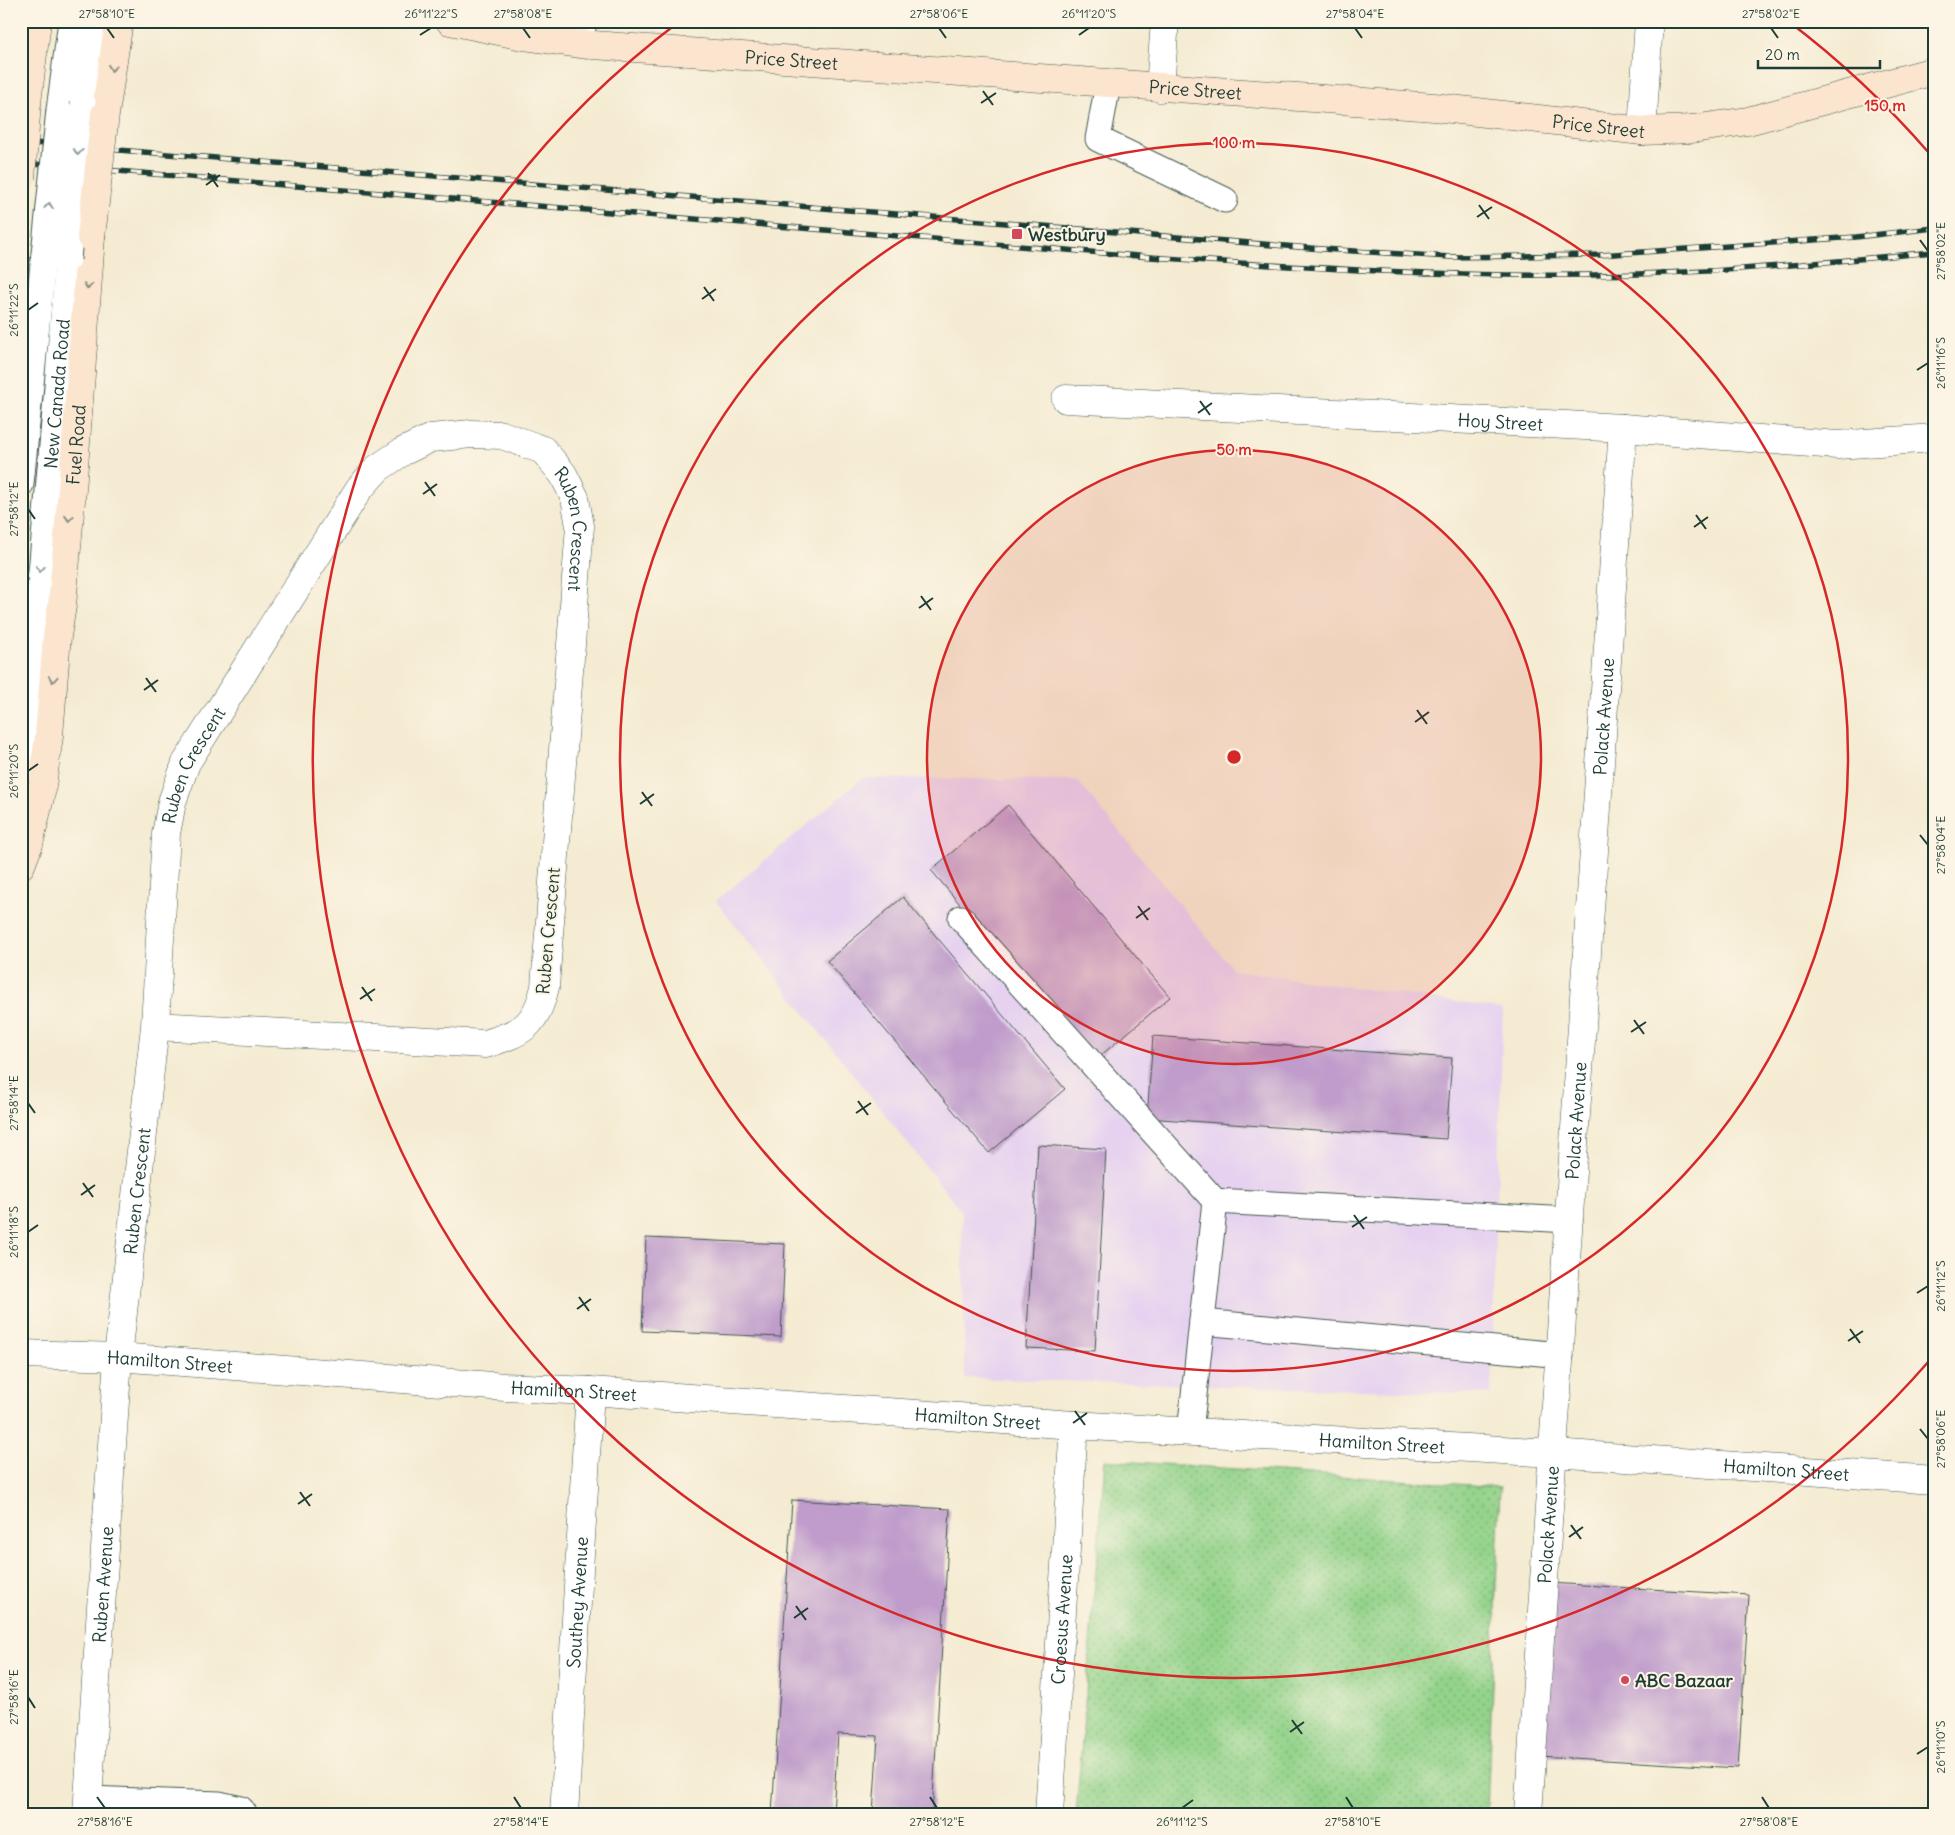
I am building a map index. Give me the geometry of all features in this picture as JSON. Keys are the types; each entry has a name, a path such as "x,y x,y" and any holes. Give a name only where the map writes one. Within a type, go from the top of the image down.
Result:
{"street":[{"path":"21,178 36,21"},
{"name":"Fuel Road","path":"21,865 29,844 41,793 49,736 57,636 62,606 91,237 94,109 119,21"},
{"name":"Price Street","path":"450,21 522,36 582,33 1108,84 1434,107 1642,131 1692,129 1748,121 1934,71"},
{"path":"1160,88 1165,21"},
{"path":"1642,131 1649,21"},
{"name":"Hoy Street","path":"1066,399 1623,428 1837,445 1934,438"},
{"name":"Polack Avenue","path":"1528,1814 1561,1355 1623,428"},
{"name":"Ruben Crescent","path":"118,1356 155,1026 166,834 172,802 186,763 359,489 378,468 402,452 431,438 471,434 502,435 543,450 563,474 575,498 580,526 545,987 540,1008 526,1027 507,1037 486,1044 155,1026"},
{"name":"Hamilton Street","path":"21,1354 118,1356 505,1387 590,1391 1074,1425 1554,1453 1934,1480"},
{"name":"Ruben Avenue","path":"87,1806 118,1356"},
{"name":"Southey Avenue","path":"564,1814 590,1391"},
{"name":"Croesus Avenue","path":"1049,1814 1074,1425"}],"lane":[{"name":"New Canada Road","path":"21,767 32,677 56,256 59,110 71,21"},
{"name":"New Canada Road","path":"21,484 56,256 94,109 96,21"},
{"path":"1108,84 1098,139 1225,200"},
{"path":"961,918 1215,1201 1570,1220"},
{"path":"1190,1432 1215,1201"},
{"path":"1202,1322 1561,1355"},
{"path":"87,1806 219,1804 242,1809 245,1814"}],"shaded area":[{"path":"863,778 1077,780 1234,970 1503,1009 1491,1394 965,1378 962,1212 716,901"}],"green space":[{"path":"1105,1460 1500,1487 1487,1814 1076,1814"}],"building":[{"path":"1008,805 1170,997 1093,1062 931,870"},
{"path":"903,897 1065,1089 989,1153 827,961"},
{"path":"1153,1036 1452,1058 1446,1139 1147,1118"},
{"path":"1038,1145 1106,1149 1095,1351 1026,1348"},
{"path":"646,1238 785,1244 781,1337 642,1331"},
{"path":"792,1500 950,1509 932,1814 873,1814 878,1736 838,1734 833,1814 772,1814"},
{"path":"1550,1583 1749,1595 1738,1768 1539,1756"}],"railway":[{"path":"21,142 1322,249 1450,257 1600,255 1856,237 1934,228"},
{"path":"21,163 1150,257 1358,270 1498,275 1637,274 1820,263 1934,252"}],"place":[{"name":"Westbury","path":"1017,234"},
{"name":"ABC Bazaar","path":"1625,1680"}]}
